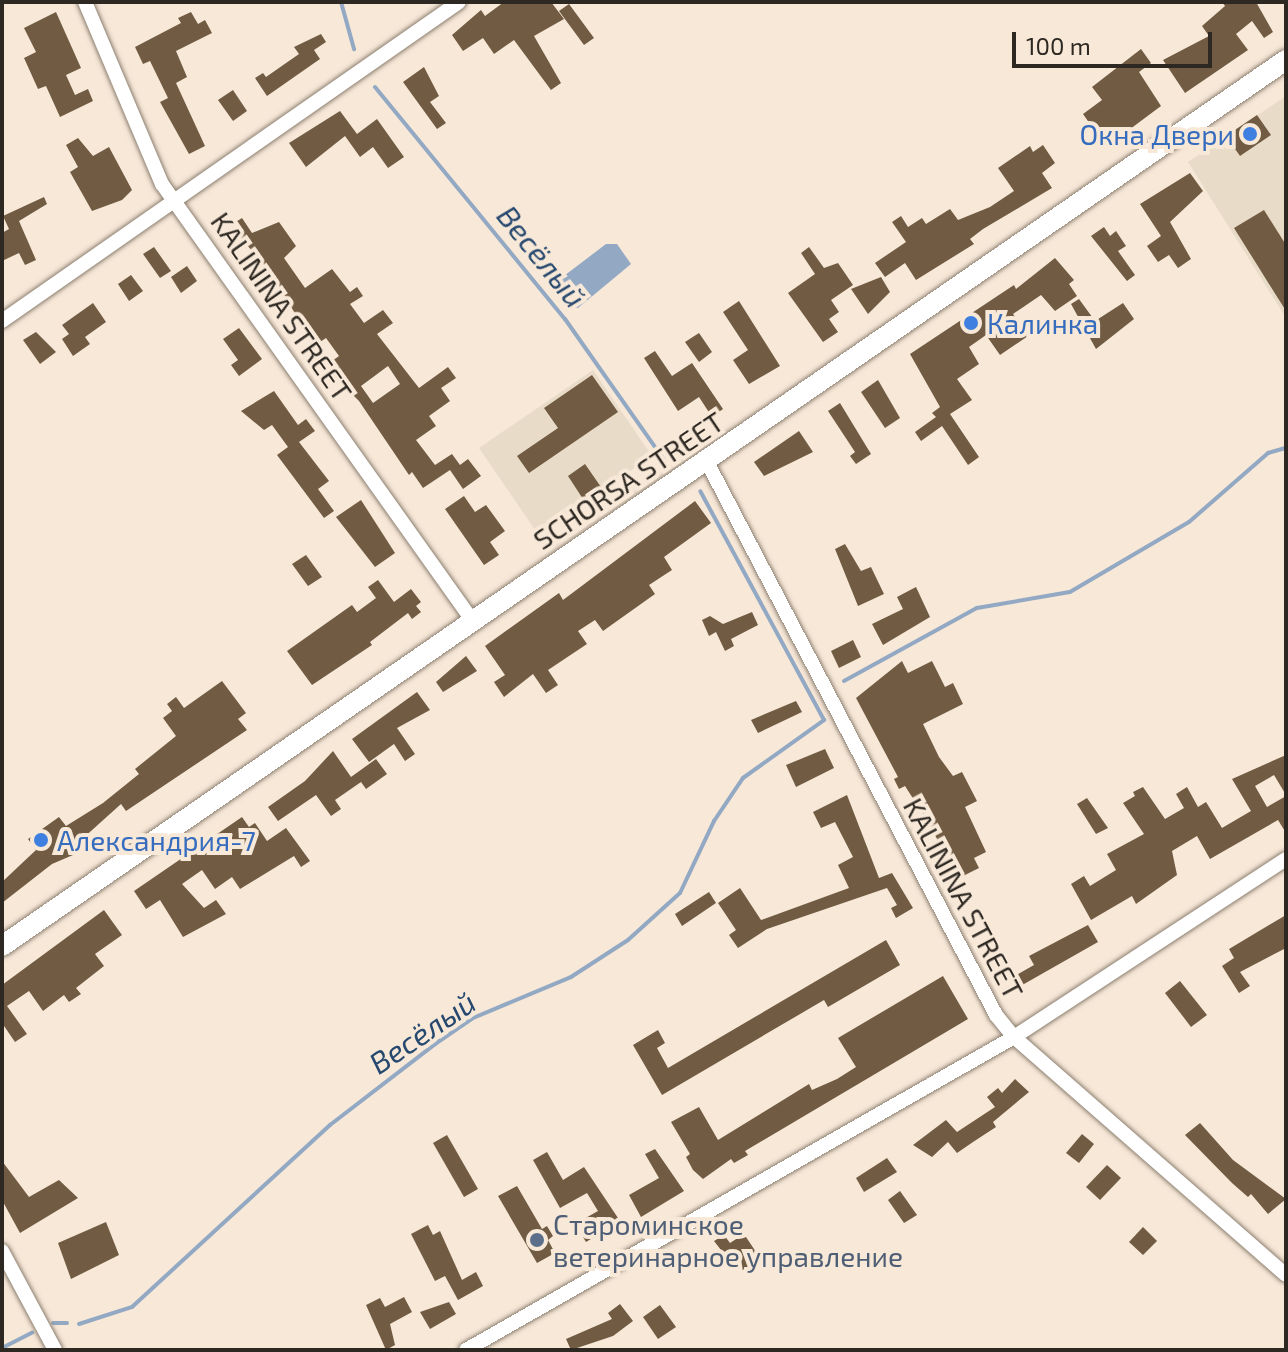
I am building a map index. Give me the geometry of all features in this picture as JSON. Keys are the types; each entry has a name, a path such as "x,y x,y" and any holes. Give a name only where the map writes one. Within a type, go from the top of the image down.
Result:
{"main road":[{"name":"SCHORSA STREET","path":"2,946 1286,60"}],"street":[{"name":"KALININA STREET","path":"85,2 154,169 472,620"},
{"path":"2,321 459,2"},
{"name":"KALININA STREET","path":"706,460 967,964 1014,1037 1286,1275"},
{"path":"466,1350 488,1345 1014,1037 1286,859"},
{"path":"2,1251 55,1350"}],"shaded area":[{"path":"1286,96 1286,318 1188,162"},
{"path":"593,370 652,456 538,534 479,448"}],"water":[{"path":"606,244 617,244 631,264 578,308 568,306 556,282"}],"building":[{"path":"504,2 551,2 564,19 534,36 561,83 551,90 514,40 494,54 483,38 463,51 452,35 481,10 485,16"},
{"path":"1222,2 1256,2 1273,32 1264,38 1252,21 1236,34 1248,50 1185,93 1163,60 1209,36 1202,26 1225,6"},
{"path":"569,4 594,38 584,45 559,11"},
{"path":"56,12 81,68 66,75 75,95 88,89 93,101 60,117 46,86 38,89 24,58 36,52 24,28"},
{"path":"191,12 198,24 205,20 212,33 176,51 187,77 176,83 205,146 189,154 160,102 168,98 150,61 143,64 135,47 181,23 178,18"},
{"path":"321,34 326,42 314,50 320,59 267,96 255,78 263,73 266,77 299,54 294,47"},
{"path":"1141,49 1151,63 1139,72 1161,106 1106,147 1083,114 1102,100 1092,87"},
{"path":"424,67 439,96 430,102 446,123 437,129 403,82"},
{"path":"233,90 247,111 233,121 218,100"},
{"path":"340,111 357,134 377,119 404,157 388,168 373,147 360,157 345,136 306,167 289,143"},
{"path":"1257,115 1271,135 1240,156 1226,136"},
{"path":"78,138 93,156 109,147 132,190 122,200 92,211 70,172 78,167 66,145"},
{"path":"1043,145 1055,163 1042,173 1052,188 983,229 970,239 974,244 916,280 905,263 885,277 875,263 906,242 892,222 901,216 908,227 922,218 926,224 950,209 958,220 990,207 1014,191 998,168 1030,146 1033,152"},
{"path":"1190,173 1203,191 1170,222 1191,259 1178,268 1169,255 1158,262 1147,246 1161,236 1140,204"},
{"path":"44,197 47,204 19,221 36,260 25,265 19,253 2,261 2,233 9,229 3,216"},
{"path":"1264,210 1286,245 1286,311 1234,228"},
{"path":"242,218 252,233 279,222 296,246 284,258 305,288 332,269 350,292 357,287 363,296 350,304 364,323 383,310 393,323 377,334 419,388 448,367 456,378 441,388 450,401 429,416 436,426 416,440 435,465 452,454 460,465 468,459 481,476 463,489 450,470 423,488 412,472 409,475 359,401 339,381 344,377 332,361 339,356 326,338 314,346 276,281 231,225","holes":["388,366 400,384 373,403 361,386"]},
{"path":"1104,227 1110,236 1116,231 1126,246 1118,251 1135,275 1127,281 1091,236"},
{"path":"154,247 171,271 160,278 143,254"},
{"path":"809,247 824,268 838,263 853,285 831,300 839,312 829,319 838,332 823,342 788,293 815,274 801,253"},
{"path":"1055,258 1074,280 1069,284 1077,296 1055,311 1041,295 1013,314 1028,336 1000,355 986,335 969,347 979,364 957,379 972,400 950,414 979,457 968,465 942,426 921,441 915,432 936,417 932,413 940,407 910,354 1014,285 1016,289"},
{"path":"187,266 197,281 181,293 171,277"},
{"path":"131,275 143,291 129,301 118,284"},
{"path":"881,277 890,292 868,314 851,289"},
{"path":"1079,299 1095,321 1123,303 1134,319 1096,349 1071,304"},
{"path":"739,301 780,366 749,384 733,360 748,350 723,312"},
{"path":"93,303 106,322 85,337 90,344 73,356 62,339 69,334 62,325"},
{"path":"239,328 262,359 239,376 231,365 238,360 223,339"},
{"path":"36,332 56,352 40,364 23,340"},
{"path":"699,333 712,352 699,362 685,342"},
{"path":"655,351 672,376 692,363 723,409 712,417 699,397 678,411 644,358"},
{"path":"592,375 618,412 529,473 517,456 558,428 544,408"},
{"path":"878,380 900,418 885,428 861,392"},
{"path":"274,391 298,425 306,419 315,431 299,442 329,481 318,489 334,511 324,518 277,455 288,447 272,425 264,430 241,411"},
{"path":"840,403 871,454 856,464 850,456 855,452 828,411"},
{"path":"799,431 813,452 764,476 754,462"},
{"path":"585,464 601,487 583,499 568,476"},
{"path":"464,496 475,512 486,505 505,531 490,542 499,555 484,565 445,509"},
{"path":"361,500 395,553 375,567 336,517"},
{"path":"695,501 711,523 664,557 672,570 649,585 655,594 603,631 595,620 578,631 587,644 548,670 558,685 546,693 533,674 504,697 494,682 505,675 485,646 559,593 563,600"},
{"path":"845,544 861,571 871,567 884,594 858,606 835,549"},
{"path":"306,555 322,577 308,586 292,564"},
{"path":"378,580 394,602 411,589 421,602 416,606 421,612 412,619 408,613 370,642 372,645 312,685 287,651 352,605 357,612 376,598 368,587"},
{"path":"916,587 930,617 883,645 872,624 903,609 897,597"},
{"path":"752,612 758,625 731,639 734,646 725,651 716,632 709,636 702,620 710,616 723,624"},
{"path":"853,640 861,657 839,668 831,651"},
{"path":"466,656 477,671 443,692 436,682"},
{"path":"902,661 908,673 932,661 945,687 953,683 963,704 923,724 939,757 953,776 962,772 977,801 965,807 986,852 974,858 979,868 957,879 930,825 905,786 899,789 894,779 898,777 856,698"},
{"path":"222,681 246,713 238,719 247,730 126,811 121,804 81,840 87,849 52,864 2,903 2,882 36,850 28,839 59,817 66,826 103,803 139,774 135,769 176,736 163,718 172,711 167,704 176,697 184,708"},
{"path":"417,692 430,710 397,728 415,754 405,761 394,744 369,762 352,739"},
{"path":"796,701 802,712 758,733 751,720"},
{"path":"825,749 834,768 796,787 786,765"},
{"path":"333,751 351,777 376,759 387,774 366,789 361,782 335,800 341,809 331,816 316,795 278,821 268,807 305,781"},
{"path":"1286,755 1286,795 1274,775 1255,786 1267,807 1286,796 1286,833 1278,820 1210,859 1197,836 1172,851 1177,875 1136,904 1132,896 1091,920 1071,884 1084,876 1090,886 1116,870 1107,854 1144,834 1123,803 1135,796 1133,792 1143,787 1165,819 1184,808 1176,794 1187,787 1198,807 1206,802 1222,828 1251,811 1232,779"},
{"path":"847,795 879,878 892,873 913,908 896,918 891,908 897,905 887,888 767,929 738,948 729,935 736,930 718,903 740,888 761,920 849,888 838,865 853,857 835,822 821,828 813,812"},
{"path":"1087,798 1108,828 1096,834 1077,804"},
{"path":"242,817 249,827 255,823 267,841 286,828 310,861 301,867 294,856 240,889 232,877 215,889 202,870 182,884 204,908 216,900 226,914 183,937 160,900 146,909 134,891"},
{"path":"709,892 716,903 682,926 675,914"},
{"path":"104,910 122,935 95,954 104,966 76,988 81,994 69,1002 64,995 43,1011 29,991 7,1006 27,1034 15,1042 2,1023 2,985"},
{"path":"1286,915 1286,948 1240,972 1250,986 1239,993 1222,966 1234,958 1229,949"},
{"path":"1088,925 1098,942 1017,988 1011,978 1034,965 1029,956"},
{"path":"886,940 900,965 828,1007 824,1000 662,1095 633,1045 658,1030 665,1043 657,1048 668,1068"},
{"path":"943,976 968,1019 745,1151 748,1155 734,1163 731,1159 703,1179 693,1170 686,1157 690,1154 671,1122 699,1107 718,1140 809,1084 812,1090 837,1079 856,1067 838,1038"},
{"path":"1180,981 1207,1015 1191,1027 1165,993"},
{"path":"1015,1079 1029,1092 993,1122 996,1127 957,1153 948,1142 932,1157 913,1145 946,1120 957,1132 995,1107 987,1097 998,1088 1002,1093"},
{"path":"1200,1123 1233,1160 1286,1199 1268,1214 1251,1194 1248,1197 1232,1183 1185,1135"},
{"path":"1082,1134 1094,1144 1079,1163 1066,1153"},
{"path":"447,1135 478,1189 464,1197 433,1143"},
{"path":"655,1149 684,1191 641,1217 629,1195 659,1178 645,1154"},
{"path":"547,1152 563,1180 584,1167 620,1221 586,1242 575,1224 598,1211 587,1193 560,1208 533,1160"},
{"path":"887,1158 897,1172 864,1192 856,1178"},
{"path":"2,1161 29,1197 59,1180 78,1198 20,1233 2,1200"},
{"path":"1107,1165 1121,1178 1100,1200 1086,1187"},
{"path":"517,1186 542,1229 547,1226 553,1236 548,1240 555,1253 537,1263 498,1196"},
{"path":"900,1191 917,1215 904,1223 888,1200"},
{"path":"106,1222 119,1255 71,1279 58,1243"},
{"path":"428,1225 433,1235 440,1231 462,1280 476,1272 483,1286 458,1300 445,1276 435,1281 411,1234"},
{"path":"1143,1227 1157,1241 1143,1255 1129,1242"},
{"path":"744,1234 760,1258 743,1270 733,1254 708,1260 721,1250 714,1241 724,1235 730,1243"},
{"path":"404,1297 412,1312 390,1324 395,1345 386,1350 366,1305 380,1298 385,1307"},
{"path":"449,1302 456,1314 430,1329 420,1312"},
{"path":"620,1304 633,1321 613,1336 571,1350 566,1339 612,1319 608,1313"},
{"path":"660,1305 676,1327 658,1339 643,1317"}],"waterway":[{"name":"Весёлый","path":"341,2 354,49"},
{"name":"Весёлый","path":"375,87 565,319 664,460"},
{"path":"844,681 977,608 1070,592 1189,522 1268,453 1286,448"},
{"name":"Весёлый","path":"79,1324 132,1307 330,1125 435,1044 473,1018 571,977 628,940 680,893 714,821 743,778 824,720 700,491"},
{"name":"Весёлый","path":"53,1323 67,1323"},
{"name":"Весёлый","path":"2,1348 32,1333"}],"place":[{"name":"Окна Двери","path":"1250,134"},
{"name":"Калинка","path":"971,323"},
{"name":"Александрия-7","path":"41,840"},
{"name":"Староминское ветеринарное управление","path":"537,1240"}]}
